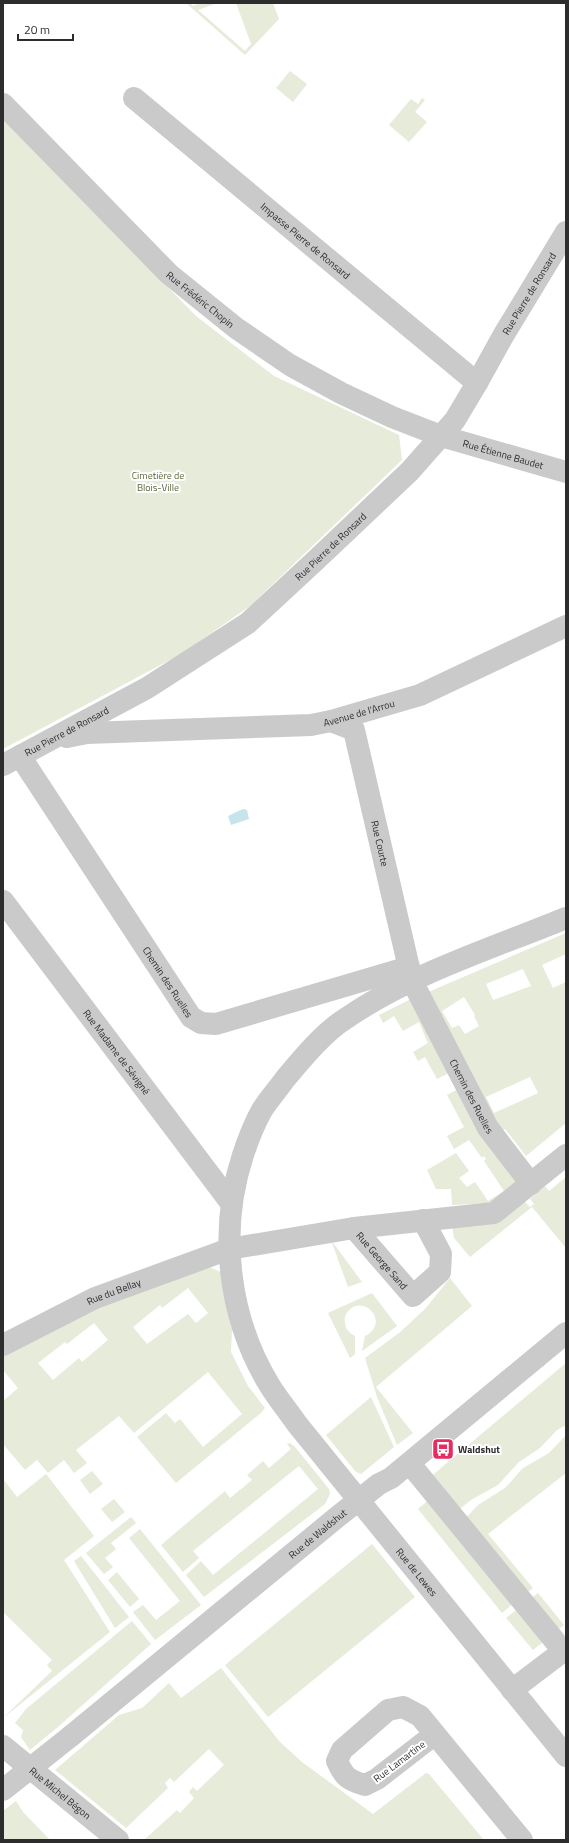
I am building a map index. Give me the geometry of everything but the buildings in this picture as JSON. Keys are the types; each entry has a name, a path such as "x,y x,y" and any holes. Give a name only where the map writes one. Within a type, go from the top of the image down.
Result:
{"street":[{"name":"Impasse Pierre de Ronsard","path":"134,98 477,383"},
{"name":"Rue Frédéric Chopin","path":"3,104 169,274 236,328 290,365 341,393 441,436"},
{"name":"Rue Pierre de Ronsard","path":"12,760 147,688 248,623 410,471 455,420 503,336 566,232"},
{"name":"Rue Étienne Baudet","path":"441,436 566,472"},
{"name":"Avenue de l'Arrou","path":"46,742 86,733 136,730 311,725 331,721 420,695 566,626"},
{"path":"121,702 121,712 125,722 136,730"},
{"name":"Rue Courte","path":"331,721 354,730 410,974"},
{"name":"Chemin des Ruelles","path":"12,760 191,1017 201,1023 216,1024 410,974 488,1128 531,1184"},
{"name":"Rue Madame de Sévigné","path":"3,901 231,1203"},
{"path":"410,974 566,918"},
{"name":"Rue de Lewes","path":"410,974 343,1020 299,1062 272,1096 259,1117 247,1141 237,1173 231,1203 229,1249 234,1292 242,1323 255,1357 270,1386 297,1424 566,1756"},
{"name":"Rue George Sand","path":"229,1249 354,1228 494,1213 566,1155"},
{"name":"Rue George Sand","path":"354,1228 414,1296 440,1272 441,1254 423,1220"},
{"name":"Rue du Bellay","path":"3,1345 95,1298 229,1249"},
{"name":"Rue de Waldshut","path":"3,1790 359,1500 379,1484 391,1478 566,1333"},
{"path":"415,1470 560,1645 512,1690"},
{"name":"Rue Lamartine","path":"435,1734 522,1840"},
{"name":"Rue Michel Bégon","path":"3,1746 118,1840"}],"green space":[{"path":"186,3 191,3 192,6 201,3 217,3 198,10 245,51 251,44 236,3 273,3 279,19 245,55"},
{"path":"290,71 307,84 293,102 276,88"},
{"path":"422,98 425,100 415,112 427,122 409,142 389,125 411,99 418,104"},
{"name":"Cimetière de Blois-Ville","path":"3,118 196,316 274,376 399,435 402,460 250,606 181,654 3,749"},
{"path":"566,933 566,954 542,965 553,988 566,982 566,1123 526,1156 505,1129 500,1132 426,993","holes":["523,969 531,986 493,1000 486,984","464,997 475,1015 474,1016 479,1026 465,1034 459,1025 452,1028 442,1011","530,1077 538,1093 494,1113 486,1097"]},
{"path":"413,998 451,1072 437,1079 425,1057 418,1061 413,1052 428,1043 419,1022 403,1031 394,1016 383,1023 379,1015"},
{"path":"460,1088 522,1178 492,1203 452,1205 451,1189 436,1189 427,1170 456,1153 469,1171 459,1178 467,1187 475,1182 488,1201 504,1191 484,1161 486,1159 484,1156 482,1158 469,1140 454,1149 447,1136 464,1127 447,1095"},
{"path":"566,1177 566,1248 532,1207 470,1257 454,1238 452,1226 524,1201 530,1207 534,1204 530,1199 545,1186 549,1191"},
{"path":"331,1240 362,1282 348,1287"},
{"path":"209,1267 221,1272 226,1305 232,1329 231,1352 248,1386 265,1408 261,1413 176,1483 137,1437 166,1413 175,1423 180,1419 203,1447 242,1414 208,1372 134,1433 119,1416 76,1450 87,1463 74,1473 64,1460 48,1473 37,1460 25,1470 3,1444 3,1401 18,1388 3,1370 3,1355 100,1307","holes":["188,1288 208,1313 196,1323 188,1314 147,1344 133,1327 160,1305 162,1308","94,1323 108,1340 82,1362 79,1358 53,1380 38,1363 65,1342 67,1344"]},
{"path":"450,1278 472,1306 376,1387 413,1433 397,1445 377,1397 365,1358 399,1333 425,1309"},
{"path":"372,1293 397,1326 362,1351 365,1336 372,1331 375,1325 375,1318 373,1312 362,1306 356,1306 349,1310 345,1317 345,1324 351,1334 355,1336 355,1354 350,1358 328,1313"},
{"path":"566,1363 566,1425 557,1430 540,1448 519,1462 498,1485 471,1500 457,1511 429,1478"},
{"path":"371,1397 394,1447 361,1474 356,1472 326,1435"},
{"path":"566,1435 566,1473 488,1534 533,1588 523,1596 462,1522 478,1505 505,1488 523,1468 549,1453"},
{"path":"290,1443 295,1447 329,1489 330,1494 325,1504 204,1597 186,1575 201,1561 213,1575 318,1489 299,1466 193,1551 199,1558 183,1572 161,1545 225,1491 230,1498 252,1480 247,1475 263,1461 269,1468 291,1449 287,1444"},
{"path":"92,1471 103,1484 90,1494 80,1480"},
{"path":"46,1474 94,1536 64,1560 110,1632 3,1718 52,1671 47,1665 52,1660 3,1612 3,1479 17,1497"},
{"path":"432,1497 516,1601 502,1613 418,1509"},
{"path":"114,1499 125,1512 112,1522 101,1509"},
{"path":"131,1517 136,1523 111,1543 116,1549 105,1558 113,1567 104,1574 86,1553"},
{"path":"140,1529 201,1605 155,1640 133,1612 143,1605 156,1620 180,1601 129,1538"},
{"path":"372,1544 415,1597 268,1717 225,1665"},
{"path":"81,1556 129,1617 115,1628 74,1561"},
{"path":"117,1572 139,1599 130,1607 108,1580"},
{"path":"538,1593 564,1625 552,1634 526,1602"},
{"path":"521,1606 547,1639 533,1650 506,1618"},
{"path":"132,1621 151,1644 30,1750 21,1737 23,1730 15,1723 26,1709"},
{"path":"221,1668 280,1742 302,1762 373,1814 426,1773 429,1774 484,1840 144,1840 177,1810 180,1813 194,1798 189,1792 193,1787 197,1791 224,1765 209,1749 174,1782 170,1778 165,1783 168,1788 126,1828 55,1770 119,1715 142,1708 169,1683 181,1698"},
{"path":"16,1801 23,1812 50,1840 3,1840 3,1811"}],"water":[{"path":"243,809 247,810 249,819 231,825 228,816"}],"place":[{"name":"Waldshut","path":"443,1449"}]}
